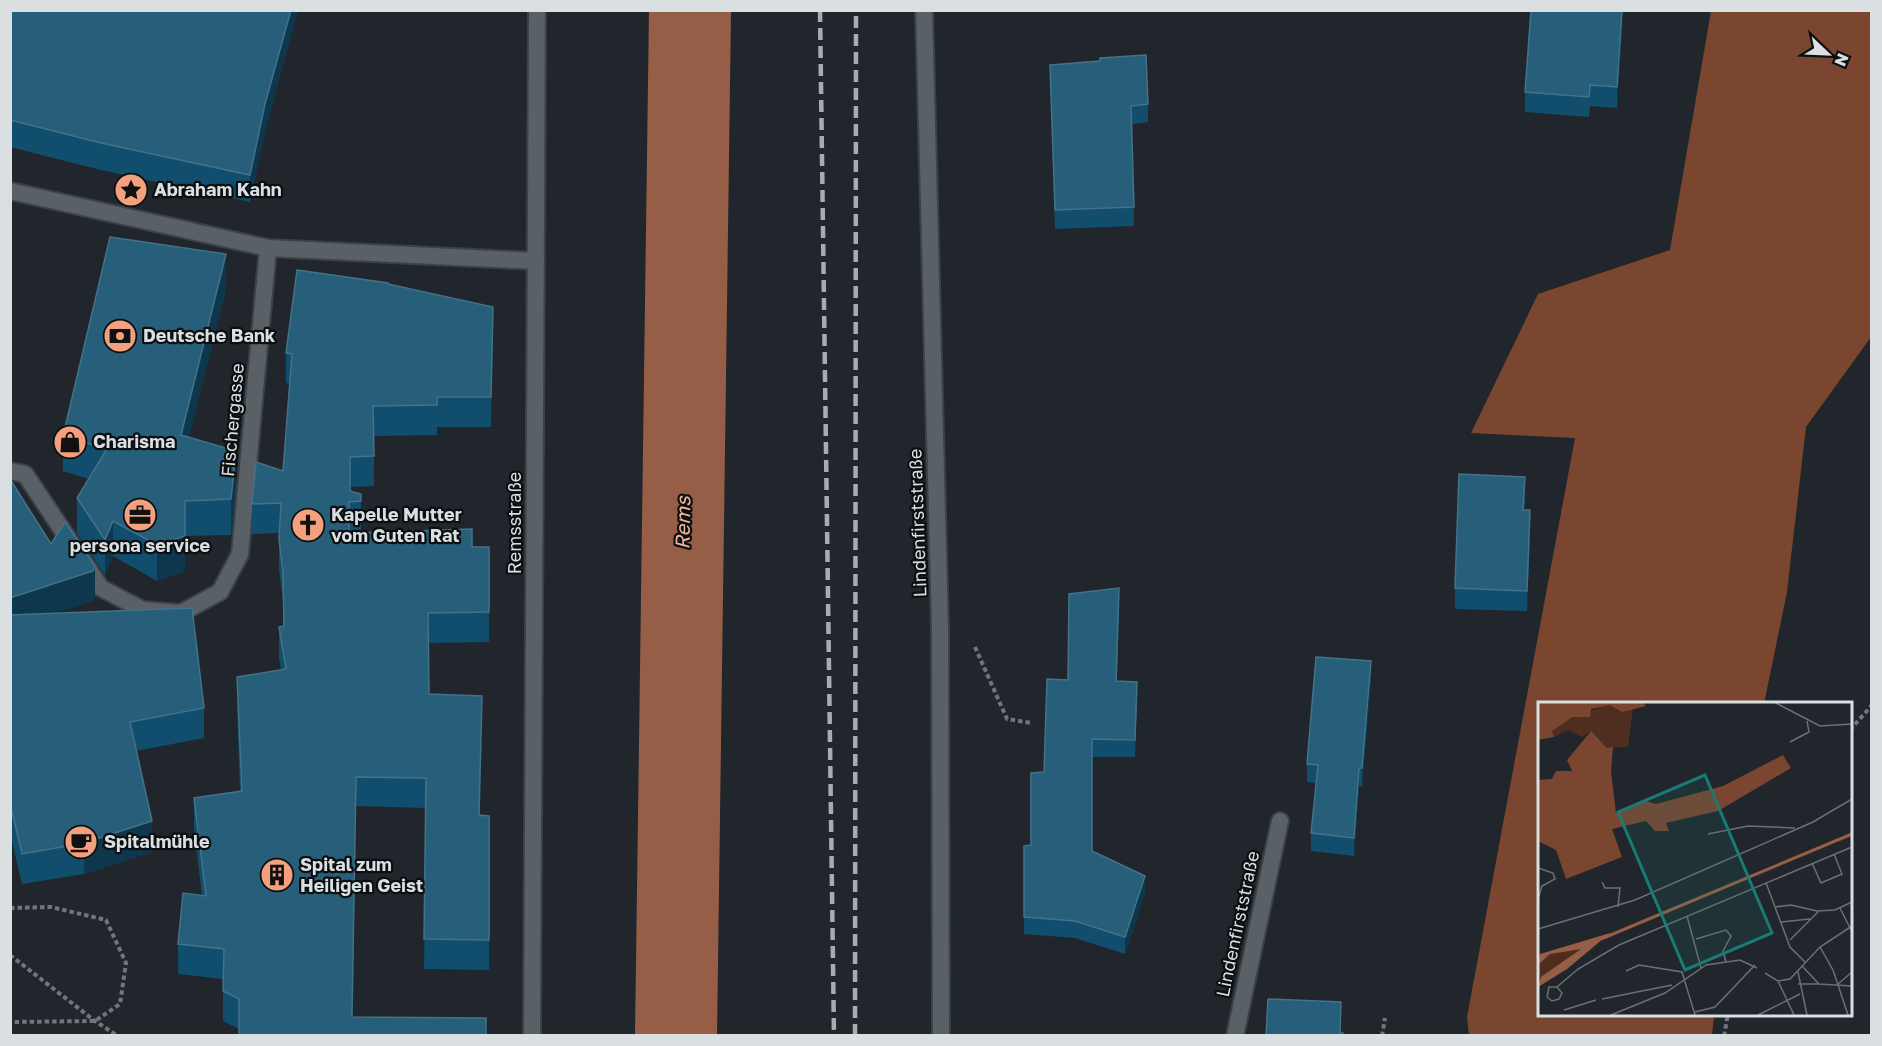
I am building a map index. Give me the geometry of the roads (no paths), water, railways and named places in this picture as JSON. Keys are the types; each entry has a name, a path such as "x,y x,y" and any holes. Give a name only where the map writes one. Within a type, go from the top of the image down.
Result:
{"street":[{"name":"Remsstraße","path":"532,1035 537,10"},
{"name":"Lindenfirststraße","path":"924,10 940,628 942,1035"},
{"path":"10,191 268,248 536,261"},
{"name":"Fischergasse","path":"18,472 101,588 143,610 181,613 220,592 240,554 268,248"},
{"name":"Lindenfirststraße","path":"1235,1035 1280,821"}],"waterway":[{"name":"Rems","path":"676,1036 690,10"}],"railway":[{"path":"820,10 834,1036"},
{"path":"855,1036 856,10"}],"place":[{"name":"Abraham Kahn","path":"131,190"},
{"name":"Deutsche Bank","path":"120,336"},
{"name":"Charisma","path":"70,442"},
{"name":"persona service","path":"140,515"},
{"name":"Kapelle Mutter vom Guten Rat","path":"308,525"},
{"name":"Spitalmühle","path":"81,842"},
{"name":"Spital zum Heiligen Geist","path":"277,875"}]}
